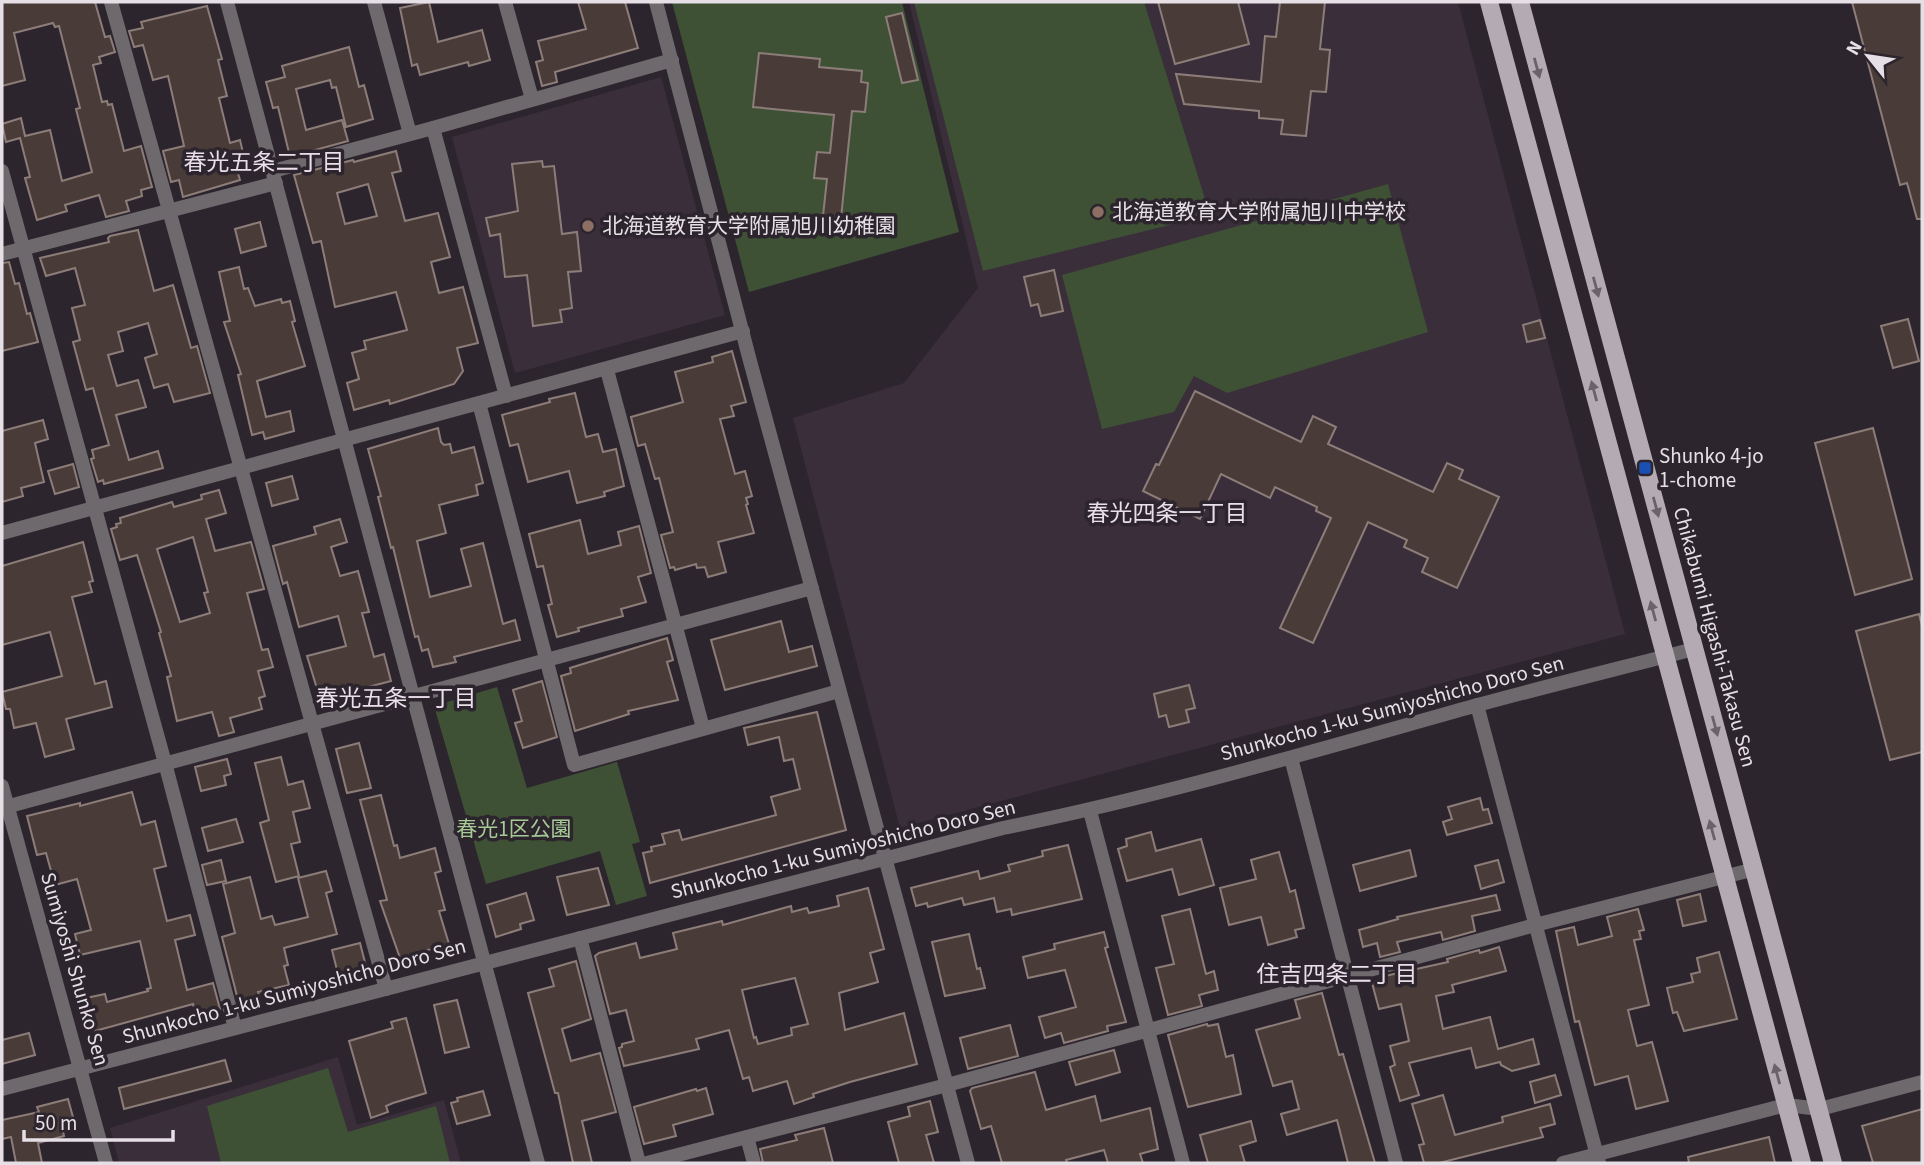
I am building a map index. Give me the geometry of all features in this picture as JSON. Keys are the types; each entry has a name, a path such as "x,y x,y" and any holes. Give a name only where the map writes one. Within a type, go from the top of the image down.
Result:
{"main road":[{"path":"1489,2 1801,1163"},
{"name":"Chikabumi Higashi-Takasu Sen","path":"1520,2 1833,1163"}],"street":[{"path":"111,2 386,989"},
{"path":"228,2 538,1163"},
{"path":"374,2 410,134"},
{"path":"505,2 532,99"},
{"path":"656,2 884,859 968,1163"},
{"path":"2,254 169,210 410,134 672,60"},
{"path":"433,128 506,396"},
{"path":"2,171 235,1028"},
{"path":"2,533 743,331"},
{"path":"607,370 703,728"},
{"path":"480,403 574,765 839,691"},
{"path":"4,807 813,588"},
{"name":"Shunkocho 1-ku Sumiyoshicho Doro Sen","path":"2,1089 1003,828 1090,811 1292,758 1477,705 1694,649"},
{"path":"1477,705 1598,1159"},
{"path":"1292,758 1396,1163"},
{"name":"Sumiyoshi Shunko Sen","path":"2,786 4,807 81,1068 106,1163"},
{"path":"1090,811 1183,1163"},
{"path":"647,1163 947,1085 1535,925 1755,869"},
{"path":"580,938 639,1163"},
{"path":"1563,1163 1598,1159 1786,1105 1820,1109 1922,1082"},
{"path":"747,1137 754,1163"}],"shaded area":[{"path":"909,2 1458,2 1625,634 900,828 793,418 904,383 978,288"},
{"name":"北海道教育大学附属旭川幼稚園","path":"661,77 725,315 515,373 452,137"},
{"path":"338,1057 357,1125 444,1100 461,1163 119,1163 110,1128"}],"green space":[{"path":"672,2 902,2 959,232 749,292"},
{"path":"914,2 1144,2 1210,215 983,271"},
{"path":"1388,184 1428,332 1227,393 1194,376 1174,412 1102,429 1062,275"},
{"name":"春光1区公園","path":"497,687 527,788 617,762 640,842 632,844 647,896 616,905 600,851 486,884 434,706"},
{"path":"328,1068 348,1132 436,1106 450,1163 221,1163 207,1106"}],"building":[{"path":"2,2 95,2 105,37 110,36 115,52 99,57 101,63 93,65 102,102 112,104 124,151 141,146 152,187 141,190 142,196 126,201 129,211 106,217 99,195 65,205 67,211 37,220 25,178 30,177 20,138 6,142 2,124 21,118 25,136 50,130 62,181 92,172 76,109 80,108 59,26 55,27 53,23 14,33 25,80 2,86"},
{"path":"429,2 438,42 482,30 490,60 469,66 468,62 420,75 417,64 412,66 400,8"},
{"path":"578,2 625,2 638,48 555,72 557,82 542,86 536,62 543,60 538,41 586,29"},
{"path":"1158,2 1238,2 1249,44 1175,64"},
{"path":"1280,2 1325,2 1320,49 1330,50 1326,92 1311,91 1306,136 1281,134 1283,120 1259,118 1259,111 1184,104 1176,74 1261,82 1265,36 1276,37"},
{"path":"1852,2 1922,2 1922,219 1917,219 1907,183 1900,185"},
{"path":"207,6 222,59 218,60 227,96 219,98 230,143 240,140 244,157 234,159 240,180 183,197 179,180 171,182 163,151 184,146 168,76 153,80 143,45 134,47 129,31 143,28 141,22"},
{"path":"902,13 918,80 902,83 886,17"},
{"path":"349,47 359,87 364,85 373,119 346,127 336,87 332,88 330,80 296,89 306,130 342,120 348,141 290,157 278,107 273,108 266,82 285,77 282,66"},
{"path":"759,53 820,59 819,67 862,71 861,82 868,83 865,112 852,111 841,218 823,216 827,179 814,178 817,152 830,153 834,115 753,107"},
{"path":"396,151 401,171 392,173 405,221 438,213 450,257 431,262 439,293 463,287 478,343 457,348 463,371 454,384 390,404 389,400 354,410 347,383 359,379 352,353 366,349 364,341 407,330 396,292 335,307 321,241 313,243 294,175 353,160 354,162","holes":["368,184 377,216 345,224 337,193"]},
{"path":"542,161 543,167 554,166 562,234 577,232 581,271 568,272 572,308 560,310 562,322 533,326 527,275 505,277 500,234 490,236 486,218 518,211 512,164"},
{"path":"260,222 266,246 241,253 235,229"},
{"path":"138,230 154,291 173,285 191,348 197,346 210,393 174,402 168,384 154,388 145,358 157,354 148,323 118,332 123,351 108,355 117,386 138,380 146,407 116,415 129,460 158,451 163,468 104,484 103,480 98,482 91,459 94,458 92,450 109,445 93,388 86,390 73,342 80,340 72,308 85,305 75,268 46,276 40,258 109,242 110,236"},
{"path":"9,262 15,284 19,283 27,314 30,313 38,342 2,351 2,263"},
{"path":"239,267 244,289 248,288 255,306 281,299 282,303 290,301 295,321 292,322 305,366 257,381 266,417 290,411 294,431 265,439 263,432 252,435 238,375 241,374 224,322 230,321 219,272"},
{"path":"1054,270 1063,311 1041,316 1038,304 1031,306 1024,277"},
{"path":"1908,319 1919,361 1893,368 1881,326"},
{"path":"1540,320 1545,338 1527,342 1523,325"},
{"path":"732,351 746,402 731,406 734,416 720,419 735,474 745,471 752,496 746,498 746,505 754,533 718,542 726,572 708,577 705,567 697,568 696,564 675,570 674,567 670,568 661,535 673,532 659,478 655,479 645,444 638,446 631,417 683,402 675,372 713,362 712,357"},
{"path":"1195,391 1301,442 1313,416 1336,427 1328,444 1433,492 1447,463 1463,470 1459,479 1499,497 1457,588 1422,572 1428,558 1404,547 1407,540 1368,522 1313,643 1280,628 1331,518 1316,511 1317,507 1275,487 1270,498 1221,474 1200,519 1143,491 1156,464 1159,465"},
{"path":"575,393 586,437 598,434 603,452 616,449 624,486 604,492 605,496 577,503 569,471 528,482 518,444 510,446 502,415"},
{"path":"43,420 48,439 35,443 44,482 21,488 23,496 2,502 2,431"},
{"path":"438,428 441,442 444,445 450,444 452,453 474,447 483,483 476,485 478,495 439,505 446,533 417,541 430,597 471,586 461,549 483,543 503,624 515,620 520,640 454,657 456,662 433,667 428,649 422,651 418,636 415,637 368,449"},
{"path":"1873,428 1912,579 1855,595 1815,443"},
{"path":"73,464 79,487 55,494 48,471"},
{"path":"292,476 298,499 272,506 266,483"},
{"path":"219,490 226,513 206,519 215,551 251,542 264,589 247,593 262,650 268,649 273,667 258,671 265,696 259,698 262,709 230,718 234,732 219,736 212,712 177,721 167,677 171,676 159,633 161,632 137,555 120,560 111,529 121,523 120,518 172,502 174,507 202,499 201,495","holes":["193,537 208,592 204,593 210,613 180,622 157,549"]},
{"path":"340,519 347,542 331,547 340,576 358,571 369,612 362,613 374,657 384,654 391,681 338,695 339,700 322,705 307,656 346,646 338,616 299,627 287,582 283,584 273,546 316,534 314,527"},
{"path":"580,520 588,554 621,545 618,532 639,526 651,573 638,577 646,602 621,609 623,616 578,628 579,631 557,637 548,605 552,604 543,566 537,567 529,534"},
{"path":"83,542 93,581 89,582 92,592 72,597 95,684 106,681 112,707 66,719 74,749 45,757 36,723 14,728 10,709 6,709 2,692 62,676 50,632 2,645 2,566"},
{"path":"1919,614 1922,626 1922,752 1890,760 1856,631"},
{"path":"781,621 789,652 812,646 817,666 725,690 711,640"},
{"path":"667,638 673,660 667,662 678,700 628,711 629,714 575,731 561,676 571,673 570,668"},
{"path":"542,681 557,737 523,748 515,723 522,721 513,690"},
{"path":"1189,685 1195,708 1186,710 1189,722 1169,727 1166,715 1159,717 1154,694"},
{"path":"817,712 846,830 650,883 643,853 652,851 651,847 665,844 662,834 679,830 682,840 776,815 771,797 800,789 793,759 784,761 779,737 748,745 744,728"},
{"path":"359,743 371,788 347,793 336,749"},
{"path":"281,757 288,785 303,781 310,808 293,812 300,842 291,844 299,876 276,882 260,823 269,820 255,763"},
{"path":"227,759 231,774 224,776 226,785 201,791 195,767"},
{"path":"132,792 141,825 155,821 166,866 154,869 167,921 190,915 195,935 175,940 187,990 213,983 220,1009 196,1015 193,1004 95,1031 86,998 105,994 107,1002 151,988 140,941 80,955 75,934 91,930 77,879 55,885 46,853 37,855 27,816"},
{"path":"381,795 394,846 397,845 400,858 435,848 441,871 435,873 445,910 439,911 449,944 400,958 380,901 387,900 360,800"},
{"path":"1480,798 1483,810 1488,809 1492,823 1447,835 1443,822 1452,819 1448,807"},
{"path":"236,819 243,842 208,851 202,828"},
{"path":"1151,832 1156,851 1201,839 1214,885 1179,895 1172,869 1127,881 1118,849 1127,846 1126,839"},
{"path":"1068,845 1082,899 1012,915 1011,909 997,912 994,898 964,905 962,898 928,907 927,903 916,906 911,888 978,871 980,879 1010,871 1008,865 1043,856 1042,851"},
{"path":"1410,850 1416,876 1360,891 1353,865"},
{"path":"1279,852 1290,892 1295,890 1304,928 1295,930 1297,937 1268,945 1261,917 1229,925 1220,888 1256,879 1251,860"},
{"path":"221,860 226,881 207,885 202,865"},
{"path":"1498,860 1504,882 1481,889 1475,866"},
{"path":"598,868 609,905 567,915 557,877"},
{"path":"326,871 332,891 326,893 337,934 284,948 288,965 284,966 289,985 258,992 260,999 239,1004 222,937 235,933 223,884 250,877 261,919 272,916 275,925 308,917 298,878"},
{"path":"868,888 884,949 870,953 878,982 839,993 845,1030 904,1013 917,1064 813,1094 814,1097 794,1104 787,1081 753,1091 749,1077 743,1079 729,1030 696,1039 699,1049 624,1066 619,1048 622,1044 634,1041 626,1010 610,1014 595,956 636,943 640,958 677,949 673,933 722,921 723,925 791,906 792,912 807,908 809,913 839,906 837,896","holes":["795,978 808,1024 791,1028 792,1035 758,1044 756,1037 754,1038 742,990"]},
{"path":"526,893 534,920 520,924 521,929 496,937 487,905"},
{"path":"1700,894 1706,921 1683,926 1677,900"},
{"path":"1496,895 1500,910 1472,916 1475,931 1443,940 1441,932 1397,942 1400,952 1380,957 1377,943 1363,947 1359,930 1398,919 1397,917"},
{"path":"1190,909 1206,974 1214,971 1218,990 1199,995 1202,1006 1168,1015 1156,968 1174,964 1162,916"},
{"path":"1638,909 1644,930 1639,931 1641,939 1634,940 1649,1005 1628,1010 1637,1046 1652,1042 1668,1101 1636,1109 1628,1076 1595,1085 1579,1021 1575,1022 1556,931 1574,927 1578,945 1612,936 1607,917"},
{"path":"1104,932 1108,947 1105,948 1126,1022 1107,1026 1108,1031 1064,1043 1061,1033 1045,1038 1039,1017 1076,1007 1065,970 1028,978 1023,957 1055,949 1054,944"},
{"path":"969,934 977,969 980,968 985,988 945,996 932,942"},
{"path":"360,943 367,970 339,978 332,950"},
{"path":"1499,947 1506,971 1452,985 1454,992 1436,996 1443,1029 1490,1017 1498,1049 1533,1039 1539,1064 1512,1071 1500,1062 1476,1068 1471,1048 1409,1063 1419,1095 1400,1101 1390,1067 1395,1065 1390,1046 1409,1041 1401,1004 1379,1009 1372,983 1386,979 1385,976"},
{"path":"1719,952 1737,1019 1684,1031 1677,1012 1673,1013 1667,988 1693,982 1691,974 1700,972 1697,958"},
{"path":"576,961 591,1019 562,1029 571,1061 600,1053 616,1112 582,1121 592,1163 573,1163 558,1093 555,1093 528,993 554,986 549,969"},
{"path":"1322,993 1339,1055 1343,1054 1375,1163 1348,1163 1337,1120 1287,1135 1281,1114 1299,1109 1292,1081 1273,1086 1256,1030 1300,1018 1295,1000"},
{"path":"457,1000 469,1047 445,1053 434,1005"},
{"path":"406,1018 426,1093 386,1106 388,1112 371,1118 349,1041 393,1028 391,1022"},
{"path":"1207,1024 1218,1024 1226,1057 1233,1055 1241,1094 1188,1107 1168,1035"},
{"path":"1010,1025 1018,1056 968,1069 960,1038"},
{"path":"29,1033 35,1055 2,1064 2,1040"},
{"path":"1114,1050 1120,1072 1076,1085 1069,1062"},
{"path":"225,1060 231,1081 124,1109 119,1088"},
{"path":"1035,1072 1046,1110 1095,1096 1101,1121 1150,1108 1158,1149 1140,1154 1143,1163 1108,1163 1104,1150 1066,1160 1067,1163 1002,1163 991,1126 981,1129 970,1091 972,1088"},
{"path":"1555,1075 1561,1095 1535,1103 1530,1082"},
{"path":"706,1088 713,1114 673,1125 676,1136 644,1144 634,1107"},
{"path":"483,1091 490,1115 457,1124 451,1103 458,1101 457,1098"},
{"path":"1443,1095 1455,1135 1503,1122 1502,1117 1550,1104 1555,1124 1540,1128 1543,1137 1439,1163 1424,1163 1419,1145 1424,1144 1412,1104"},
{"path":"68,1099 76,1128 63,1131 64,1136 38,1143 42,1163 16,1163 11,1137 2,1139 2,1120 39,1112 37,1107"},
{"path":"930,1101 938,1132 926,1135 934,1163 899,1163 888,1122 910,1116 908,1107"},
{"path":"1922,1109 1922,1163 1873,1163 1862,1126"},
{"path":"1251,1121 1256,1141 1240,1146 1245,1163 1208,1163 1200,1135"},
{"path":"824,1128 833,1163 763,1163 760,1149 797,1140 795,1135"},
{"path":"1769,1137 1775,1163 1689,1163 1688,1157"}],"place":[{"name":"北海道教育大学附属旭川中学校","path":"1098,212"},
{"name":"北海道教育大学附属旭川幼稚園","path":"588,226"},
{"name":"Shunko 4-jo 1-chome","path":"1645,468"}],"district":[{"name":"春光五条二丁目","path":"264,162"},
{"name":"春光四条一丁目","path":"1167,513"},
{"name":"春光五条一丁目","path":"396,698"},
{"name":"住吉四条二丁目","path":"1337,974"}]}
